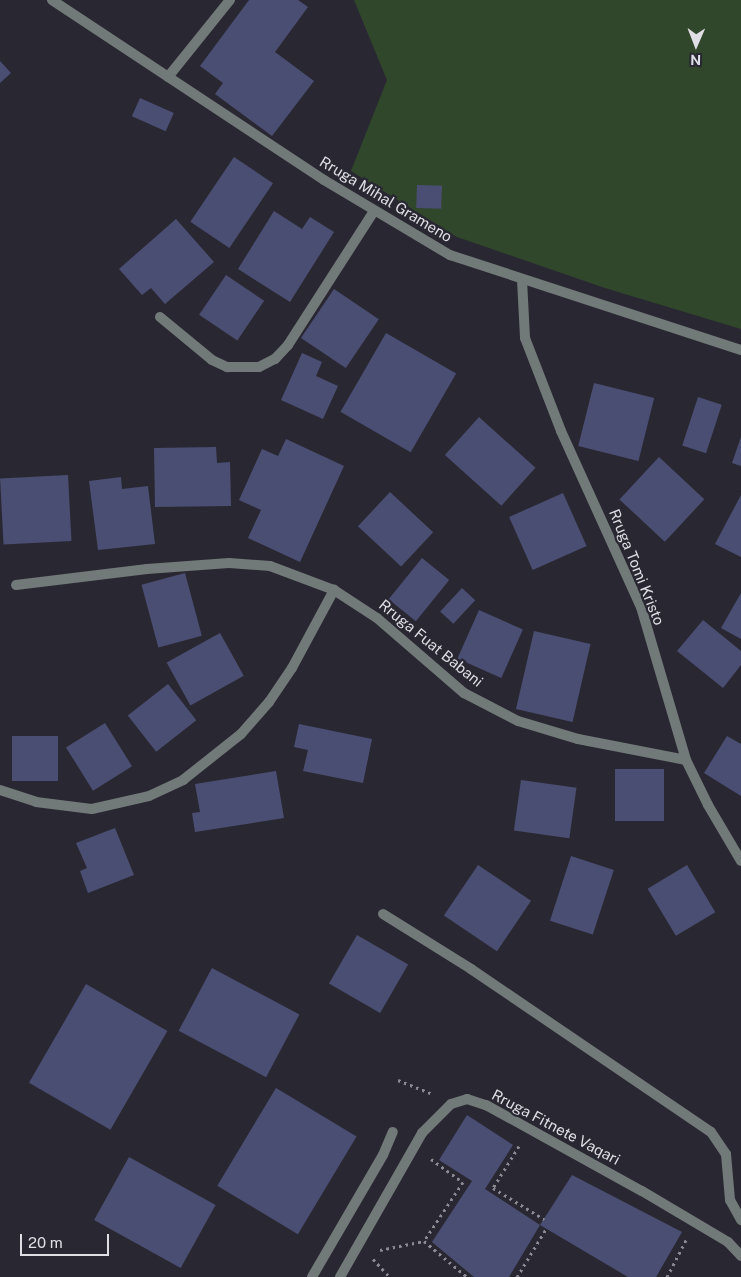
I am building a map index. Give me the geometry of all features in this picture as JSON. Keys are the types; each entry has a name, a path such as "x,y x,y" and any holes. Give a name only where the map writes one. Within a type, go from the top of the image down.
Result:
{"street":[{"name":"Rruga Mihal Grameno","path":"52,0 374,210 450,254 522,280 741,350"},
{"path":"168,77 230,0"},
{"path":"160,317 212,360 227,367 259,367 275,359 288,345 374,210"},
{"name":"Rruga Tomi Kristo","path":"522,280 525,338 561,431 641,607 686,760 708,805 741,861"},
{"name":"Rruga Fuat Babani","path":"16,585 147,569 229,564 270,566 334,590 378,618 464,693 518,720 578,739 686,760"},
{"path":"0,790 36,802 92,809 149,796 183,780 240,734 269,702 292,668 334,590"},
{"path":"383,914 520,1001 711,1132 726,1154 730,1200 741,1220"},
{"name":"Rruga Fitnete Vaqari","path":"451,1104 467,1099 486,1105 695,1222 728,1242 741,1256"},
{"path":"340,1277 414,1147 435,1118 451,1104"},
{"path":"312,1277 383,1156 393,1132"}],"path":[{"path":"398,1080 451,1104"},
{"path":"523,1140 493,1188 544,1219"},
{"path":"376,1251 424,1240 463,1182 414,1147"},
{"path":"517,1277 546,1229"},
{"path":"424,1240 467,1277"}],"green space":[{"path":"354,0 741,0 741,329 605,288 457,237 351,171 387,80"}],"building":[{"path":"249,0 298,0 308,7 275,52 314,81 272,136 215,94 223,83 200,66"},
{"path":"0,61 11,73 0,83"},
{"path":"140,98 174,113 166,131 132,116"},
{"path":"234,157 273,183 229,248 190,222"},
{"path":"417,185 442,186 441,209 416,208"},
{"path":"274,211 302,229 310,217 334,232 290,302 238,269"},
{"path":"176,219 214,262 165,304 151,288 142,295 119,269"},
{"path":"226,275 264,301 237,341 199,315"},
{"path":"334,289 379,319 346,368 301,338"},
{"path":"386,333 456,374 411,452 340,412"},
{"path":"302,353 322,362 316,376 338,386 323,419 281,400"},
{"path":"594,383 654,398 638,461 578,446"},
{"path":"698,397 722,405 706,453 682,446"},
{"path":"479,417 535,468 501,506 445,455"},
{"path":"741,437 741,466 732,463"},
{"path":"286,439 344,466 300,562 248,538 261,510 239,500 262,449 278,456"},
{"path":"216,447 217,463 230,462 231,506 155,507 154,448"},
{"path":"659,457 704,499 665,542 619,499"},
{"path":"68,475 71,541 4,544 0,479"},
{"path":"121,477 122,489 148,486 155,544 98,550 89,481"},
{"path":"390,492 433,532 401,567 358,526"},
{"path":"563,493 587,546 533,570 509,517"},
{"path":"741,495 741,557 715,544"},
{"path":"422,558 449,580 416,621 389,599"},
{"path":"185,573 202,636 158,647 142,585"},
{"path":"462,588 475,600 453,624 440,611"},
{"path":"741,593 741,639 721,628"},
{"path":"479,610 523,630 501,678 457,658"},
{"path":"703,620 741,651 741,665 723,688 677,651"},
{"path":"534,631 591,644 573,722 516,709"},
{"path":"220,633 244,676 190,705 167,663"},
{"path":"168,684 196,720 156,752 128,715"},
{"path":"105,723 132,766 93,791 66,747"},
{"path":"299,724 372,739 363,783 303,771 308,750 294,747"},
{"path":"12,736 58,736 58,781 12,781"},
{"path":"727,736 741,744 741,796 704,773"},
{"path":"615,769 664,769 664,821 615,821"},
{"path":"276,771 284,818 195,832 192,813 200,812 195,784"},
{"path":"521,780 576,788 569,838 514,831"},
{"path":"115,828 134,875 88,893 80,871 87,868 76,843"},
{"path":"571,856 614,870 593,935 550,921"},
{"path":"478,865 531,901 497,951 444,916"},
{"path":"687,865 715,912 676,936 648,889"},
{"path":"357,935 408,964 380,1013 329,983"},
{"path":"212,968 299,1014 266,1077 179,1031"},
{"path":"86,984 167,1031 110,1130 29,1083"},
{"path":"276,1088 357,1136 298,1234 217,1186"},
{"path":"467,1115 513,1145 485,1189 540,1225 509,1277 474,1277 432,1242 472,1181 439,1160"},
{"path":"129,1157 216,1205 181,1268 94,1220"},
{"path":"572,1175 682,1232 656,1277 628,1277 540,1225"}]}
